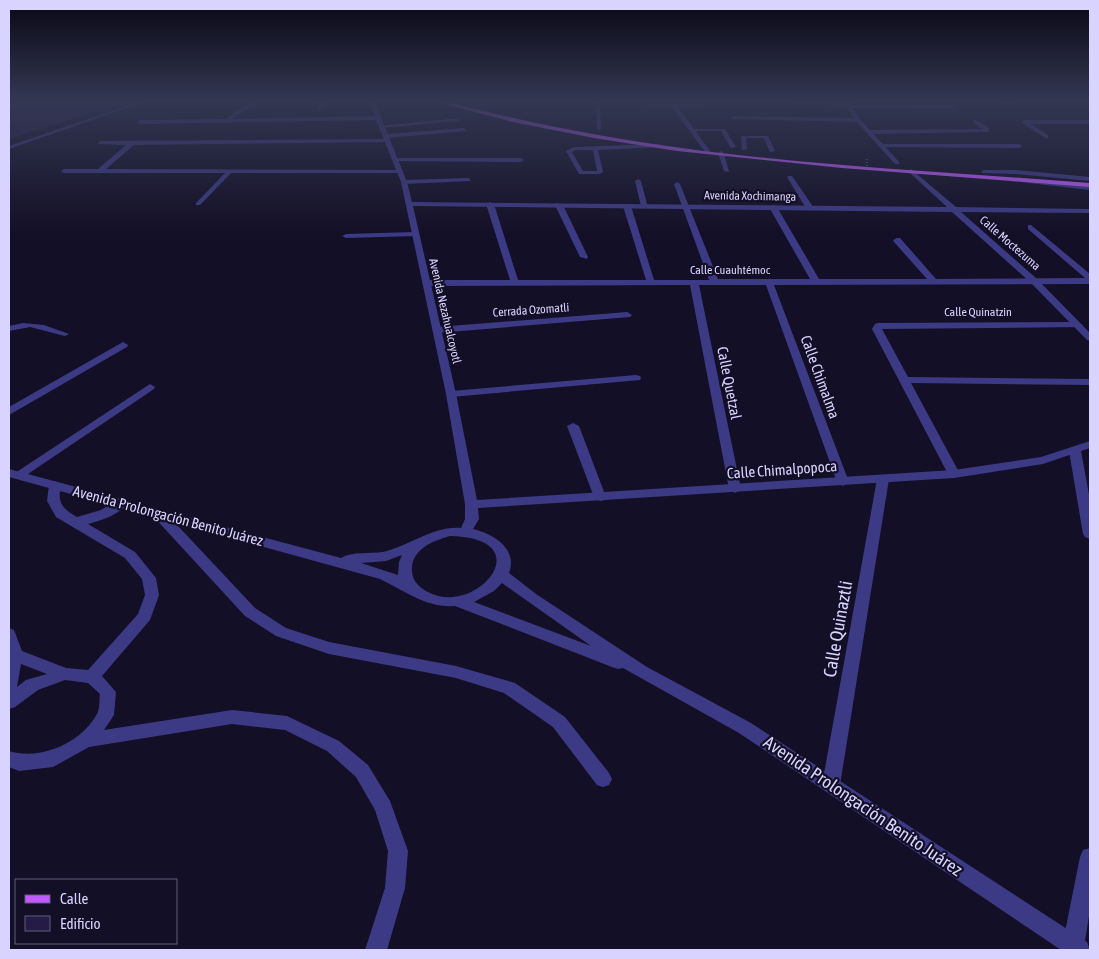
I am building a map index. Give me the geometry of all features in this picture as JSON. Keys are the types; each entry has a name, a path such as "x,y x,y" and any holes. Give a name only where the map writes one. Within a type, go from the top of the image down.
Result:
{"main road":[{"path":"684,145 709,148"},
{"path":"703,145 721,153 911,171 985,174"},
{"path":"718,146 753,150"},
{"path":"763,150 781,152"},
{"path":"866,160 1090,184"}],"street":[{"path":"100,171 130,145"},
{"name":"Avenida Nezahualcoyotl","path":"390,145 403,177 414,234 451,394 471,504 472,519 465,532"},
{"path":"882,146 1020,146"},
{"path":"882,146 897,163"},
{"path":"396,160 521,160"},
{"path":"64,171 229,172 468,180"},
{"name":"Calle Moctezuma","path":"911,171 1034,281 1090,338"},
{"path":"985,174 1090,184"},
{"path":"790,177 810,208"},
{"path":"638,181 645,206"},
{"path":"677,184 715,282"},
{"name":"Avenida Xochimanga","path":"409,204 1090,211"},
{"path":"490,204 515,283"},
{"path":"559,205 584,257"},
{"path":"627,206 651,283"},
{"path":"773,207 816,282"},
{"path":"1031,227 1090,280"},
{"path":"346,236 414,234"},
{"path":"897,240 934,282"},
{"name":"Calle Cuauhtémoc","path":"426,283 1090,280"},
{"name":"Calle Chimalma","path":"769,282 844,482"},
{"name":"Calle Quetzal","path":"694,283 735,489"},
{"name":"Cerrada Ozomatli","path":"436,330 627,315"},
{"name":"Calle Quinatzin","path":"905,380 877,329 878,326 1078,325"},
{"path":"9,412 123,346"},
{"path":"451,394 636,378"},
{"path":"954,474 905,380 1090,382"},
{"path":"13,474 150,387"},
{"path":"573,426 600,497"},
{"name":"Calle Chimalpopoca","path":"471,504 954,474 1043,460 1075,451 1090,444"},
{"path":"1075,451 1090,534"},
{"name":"Avenida Prolongación Benito Juárez","path":"13,474 385,575 414,590"},
{"name":"Calle Quinaztli","path":"831,785 883,479"},
{"path":"55,485 52,496 54,507 61,514 130,555 149,578 152,595 145,616 92,677"},
{"path":"75,522 93,519 110,513 122,503"},
{"path":"158,513 250,612 281,632 329,648 456,672 509,688 559,722 602,779"},
{"path":"465,532 480,535 493,542 501,552 504,563 502,575 491,587 475,596 456,601 440,600 425,596 414,590 405,578 404,564 410,552 423,541 436,535 465,532"},
{"name":"Avenida Prolongación Benito Juárez","path":"327,560 360,560 386,556 423,541"},
{"name":"Avenida Prolongación Benito Juárez","path":"502,575 531,598 641,672 745,728 1076,948"},
{"name":"Avenida Prolongación Benito Juárez","path":"456,601 641,672"},
{"path":"9,634 16,654 9,687"},
{"path":"16,654 65,674 92,677 108,692 106,715 86,740"},
{"path":"9,702 32,685 65,674"},
{"path":"9,759 19,764 53,759 86,740 232,717 287,723 333,746 362,771 383,807 398,851 394,888 376,950"},
{"path":"1076,948 1090,857"}],"lane":[{"path":"595,148 600,172 581,173 569,151 620,145"},
{"path":"769,145 772,151"},
{"path":"721,153 727,171"},
{"path":"198,204 229,172"},
{"path":"9,329 22,324 31,324 64,334"}],"path":[{"path":"866,160 867,170"}]}
